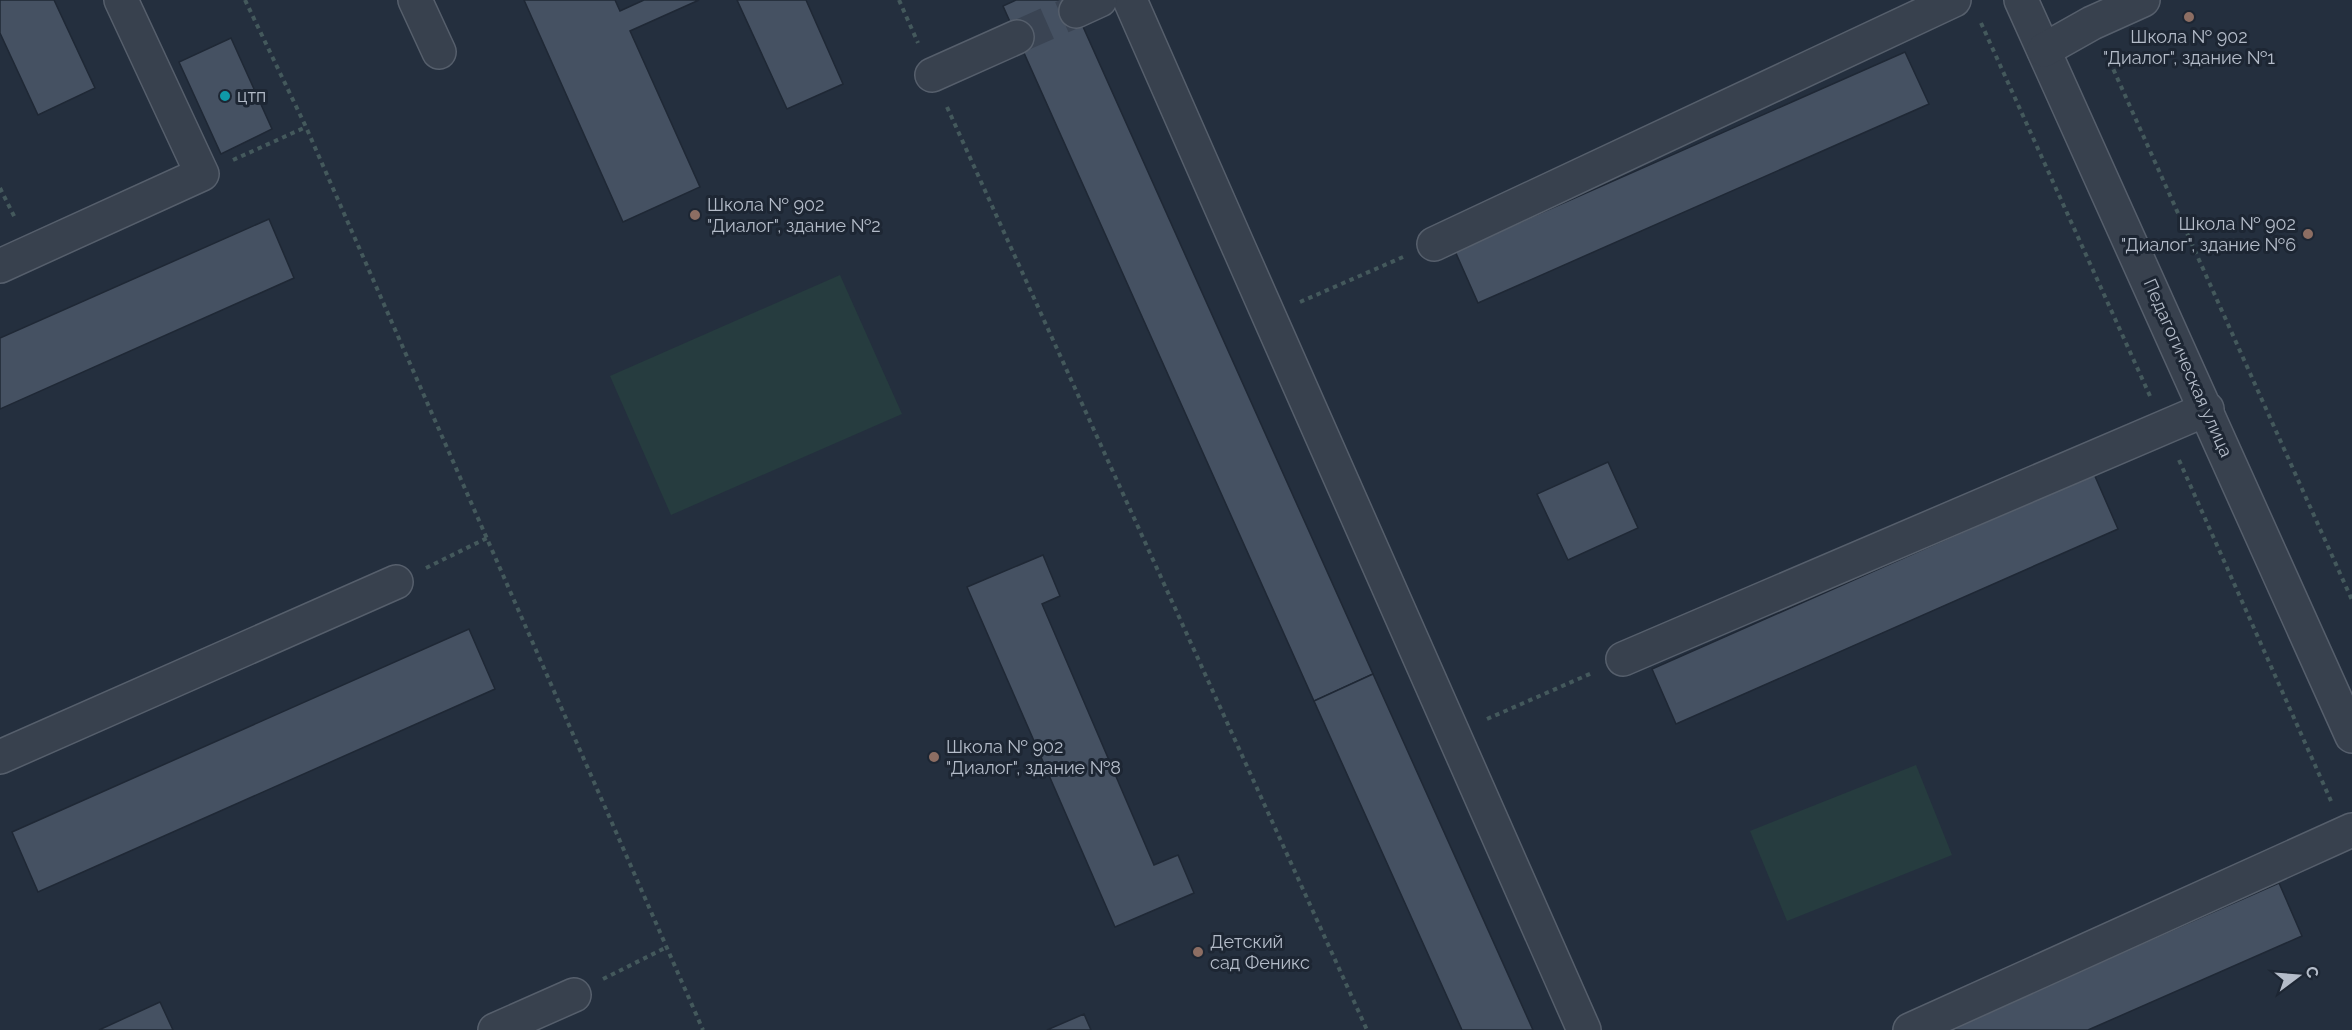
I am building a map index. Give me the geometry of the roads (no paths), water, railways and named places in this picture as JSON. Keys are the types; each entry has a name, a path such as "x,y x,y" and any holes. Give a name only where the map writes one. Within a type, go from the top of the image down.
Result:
{"street":[{"path":"0,266 202,174 121,0"},
{"path":"415,0 439,51"},
{"path":"1130,0 1267,316 1455,732 1584,1030"},
{"path":"1434,244 1954,0"},
{"name":"Педагогическая улица","path":"2021,0 2207,408 2352,736"},
{"path":"2044,50 2092,23 2143,0"},
{"path":"932,75 1017,37"},
{"path":"1623,659 2207,408"},
{"path":"0,757 396,582"},
{"path":"1910,1030 2352,830"},
{"path":"495,1030 574,994"}],"tunnel":[{"path":"1017,37 1076,11"}],"place":[{"name":"Школа № 902 \"Диалог\", здание №1","path":"2189,17"},
{"name":"цтп","path":"225,96"},
{"name":"Школа № 902 \"Диалог\", здание №2","path":"695,215"},
{"name":"Школа № 902 \"Диалог\", здание №6","path":"2308,234"},
{"name":"Школа № 902 \"Диалог\", здание №8","path":"934,757"},
{"name":"Детский сад Феникс","path":"1198,952"}]}
